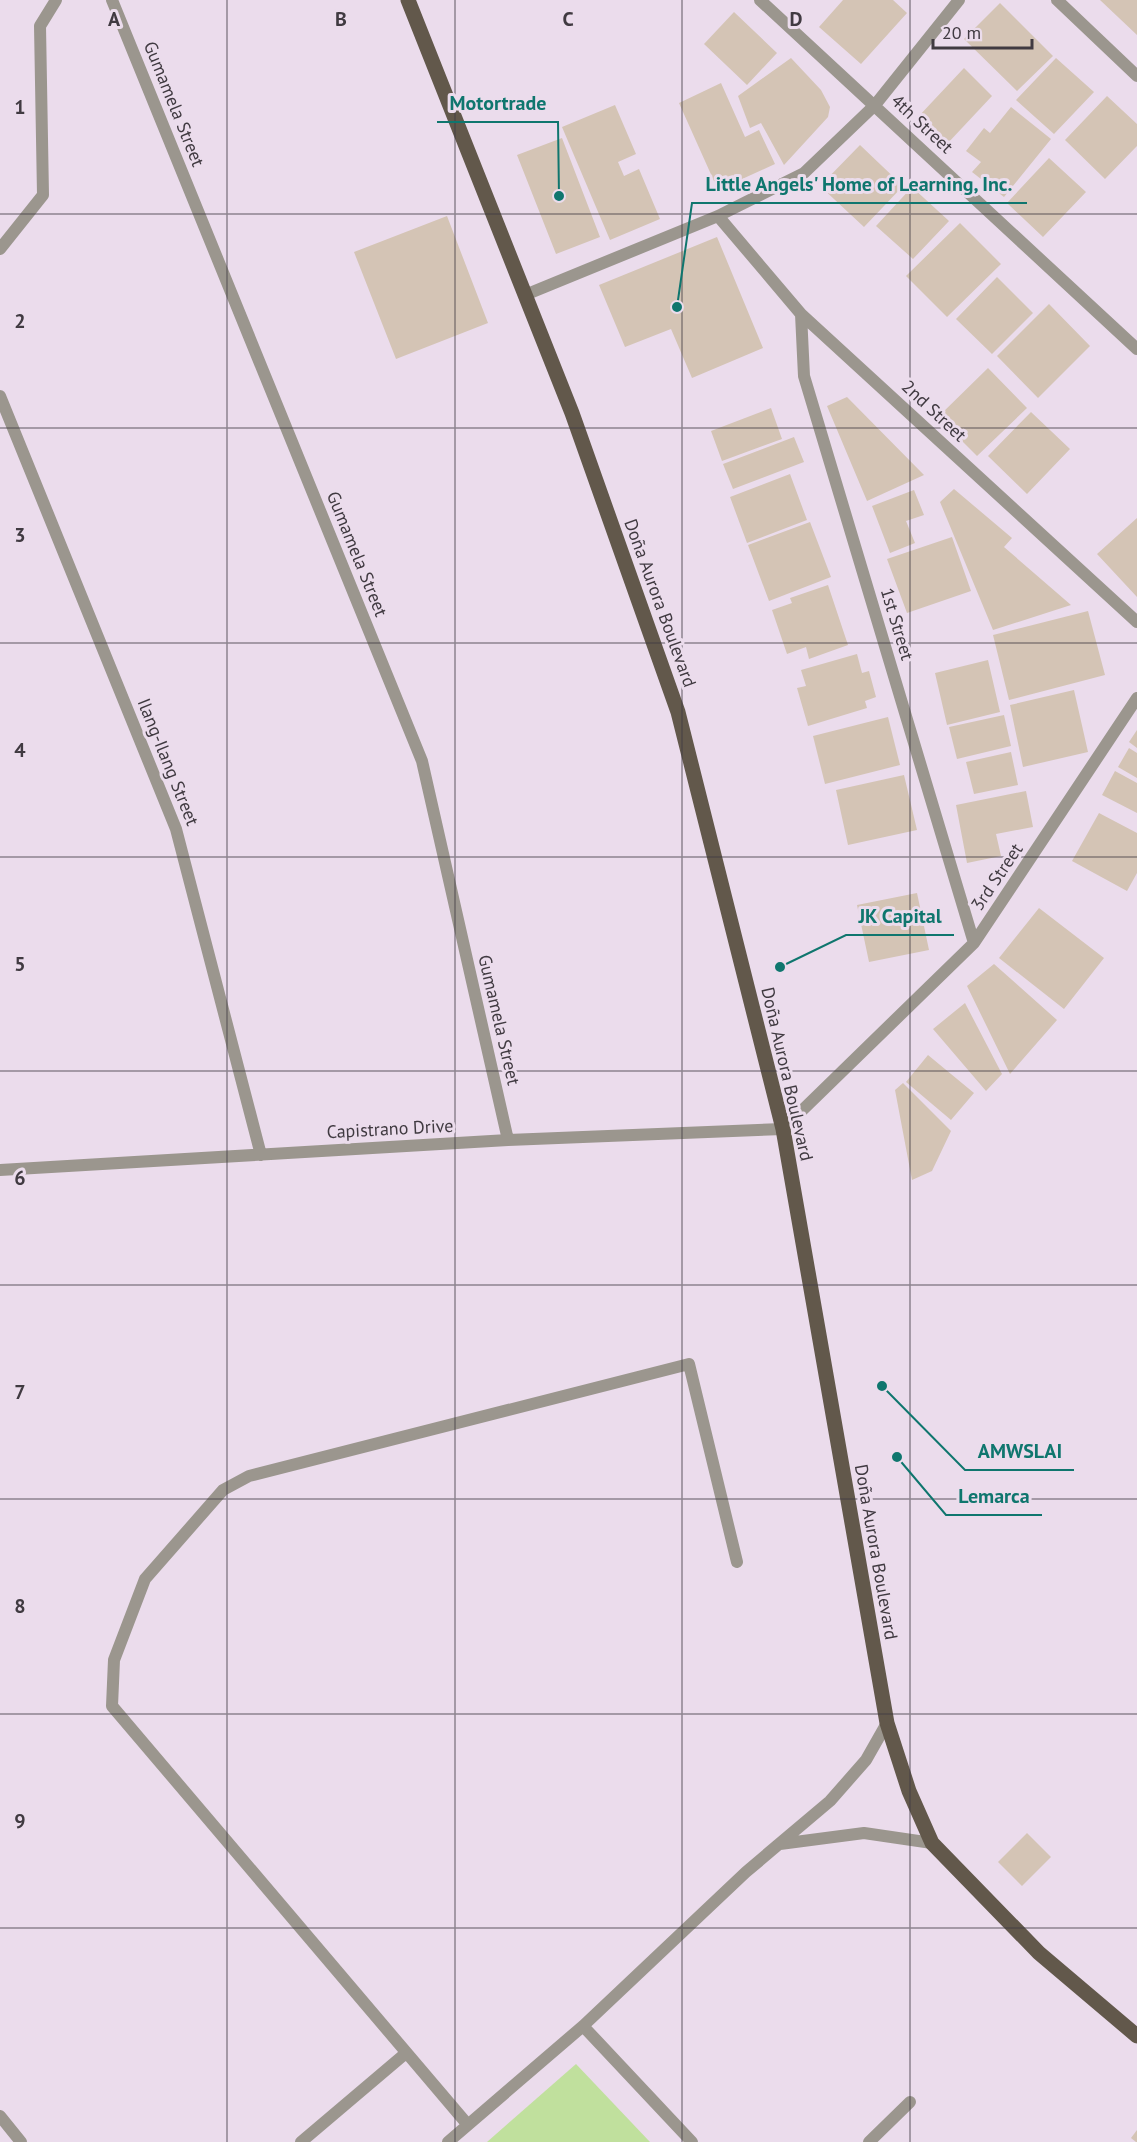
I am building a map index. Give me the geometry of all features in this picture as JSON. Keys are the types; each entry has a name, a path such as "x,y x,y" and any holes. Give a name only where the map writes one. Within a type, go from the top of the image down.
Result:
{"main road":[{"name":"Doña Aurora Boulevard","path":"408,0 572,412 678,712 783,1130 887,1723 909,1791 932,1843 1039,1953 1137,2036"}],"street":[{"path":"0,249 43,195 40,26 56,0"},
{"name":"Gumamela Street","path":"112,0 422,761 508,1140"},
{"name":"4th Street","path":"760,0 1137,349"},
{"path":"525,295 718,216 804,173 875,105 959,0"},
{"path":"1057,0 1137,76"},
{"name":"2nd Street","path":"718,216 801,314 1137,622"},
{"name":"1st Street","path":"801,314 804,376 975,943"},
{"name":"Ilang-Ilang Street","path":"0,396 176,829 261,1155"},
{"name":"3rd Street","path":"783,1130 975,943 1137,698"},
{"name":"Capistrano Drive","path":"0,1170 508,1140 783,1130"},
{"path":"468,2125 112,1706 114,1660 145,1579 223,1490 249,1476 688,1365 736,1562"},
{"path":"448,2142 583,2026 746,1872 831,1801 866,1760 887,1723"},
{"path":"779,1844 864,1833 932,1843"},
{"path":"583,2026 692,2142"},
{"path":"301,2142 406,2053"},
{"path":"869,2142 910,2102"},
{"path":"0,2116 21,2142"}],"green space":[{"path":"576,2064 650,2142 487,2142"}],"building":[{"path":"843,0 893,0 907,13 861,64 819,27"},
{"path":"1100,0 1137,0 1137,35"},
{"path":"1000,3 1053,56 1017,91 964,39"},
{"path":"734,12 777,53 747,85 704,44"},
{"path":"791,58 821,90 830,107 828,117 784,165 761,123 750,128 738,96"},
{"path":"1056,58 1094,92 1054,134 1016,100"},
{"path":"964,68 992,96 947,144 918,117"},
{"path":"721,83 745,137 759,130 775,164 718,190 679,103"},
{"path":"1107,96 1137,124 1137,146 1105,179 1065,140"},
{"path":"615,105 636,154 618,162 624,176 639,169 660,219 610,240 562,127"},
{"path":"1011,107 1051,139 1004,197 972,172 981,162 966,151 984,128 990,133"},
{"path":"562,138 600,237 556,254 517,155"},
{"path":"860,145 903,186 864,227 820,186"},
{"path":"1049,158 1086,192 1043,237 1007,203"},
{"path":"912,187 949,221 913,259 876,226"},
{"path":"447,216 488,323 396,359 354,252"},
{"path":"960,223 1001,264 947,317 906,276"},
{"path":"717,237 763,348 692,378 671,329 625,347 599,285"},
{"path":"997,277 1033,313 992,354 956,319"},
{"path":"1049,304 1090,346 1038,398 997,356"},
{"path":"988,368 1027,408 977,456 938,417"},
{"path":"847,397 924,475 867,501 827,406"},
{"path":"771,408 782,439 722,461 711,431"},
{"path":"1031,412 1070,449 1027,494 988,456"},
{"path":"794,437 804,462 733,489 723,464"},
{"path":"790,474 807,520 747,543 730,497"},
{"path":"954,489 1012,538 1004,547 1071,605 993,630 940,502"},
{"path":"914,490 924,515 906,521 915,543 890,553 872,506"},
{"path":"1137,518 1137,597 1097,554"},
{"path":"810,522 831,577 769,601 748,545"},
{"path":"952,537 971,591 907,613 887,559"},
{"path":"828,585 848,645 809,659 806,647 787,654 772,610 792,603 790,598"},
{"path":"1088,611 1105,675 1009,700 993,635"},
{"path":"857,654 862,673 869,671 876,697 865,701 867,708 808,726 797,688 806,686 801,670"},
{"path":"988,660 1000,712 947,725 935,673"},
{"path":"1074,690 1088,752 1023,767 1010,705"},
{"path":"1004,715 1011,746 957,759 949,727"},
{"path":"888,717 900,765 825,784 813,736"},
{"path":"1137,730 1137,748 1129,742"},
{"path":"1129,748 1137,753 1137,778 1118,767"},
{"path":"1011,752 1018,785 974,794 966,762"},
{"path":"1115,771 1137,783 1137,813 1102,795"},
{"path":"904,775 917,830 848,845 836,790"},
{"path":"1026,791 1033,827 996,834 1001,856 967,863 956,805"},
{"path":"1099,813 1137,833 1137,873 1127,891 1072,861"},
{"path":"917,893 929,950 869,962 857,905"},
{"path":"1039,908 1104,958 1064,1009 999,958"},
{"path":"994,964 1057,1020 1010,1074 967,986"},
{"path":"965,1003 1002,1074 986,1091 933,1029"},
{"path":"928,1055 974,1093 951,1120 906,1082"},
{"path":"903,1083 951,1131 932,1171 912,1180 895,1090"},
{"path":"1027,1833 1051,1857 1022,1886 998,1862"},
{"path":"1137,2130 1137,2142 1136,2142 1131,2138"}],"place":[{"name":"Motortrade","path":"559,196"},
{"name":"Little Angels' Home of Learning, Inc.","path":"677,307"},
{"name":"JK Capital","path":"780,967"},
{"name":"AMWSLAI","path":"882,1386"},
{"name":"Lemarca","path":"897,1457"}]}
